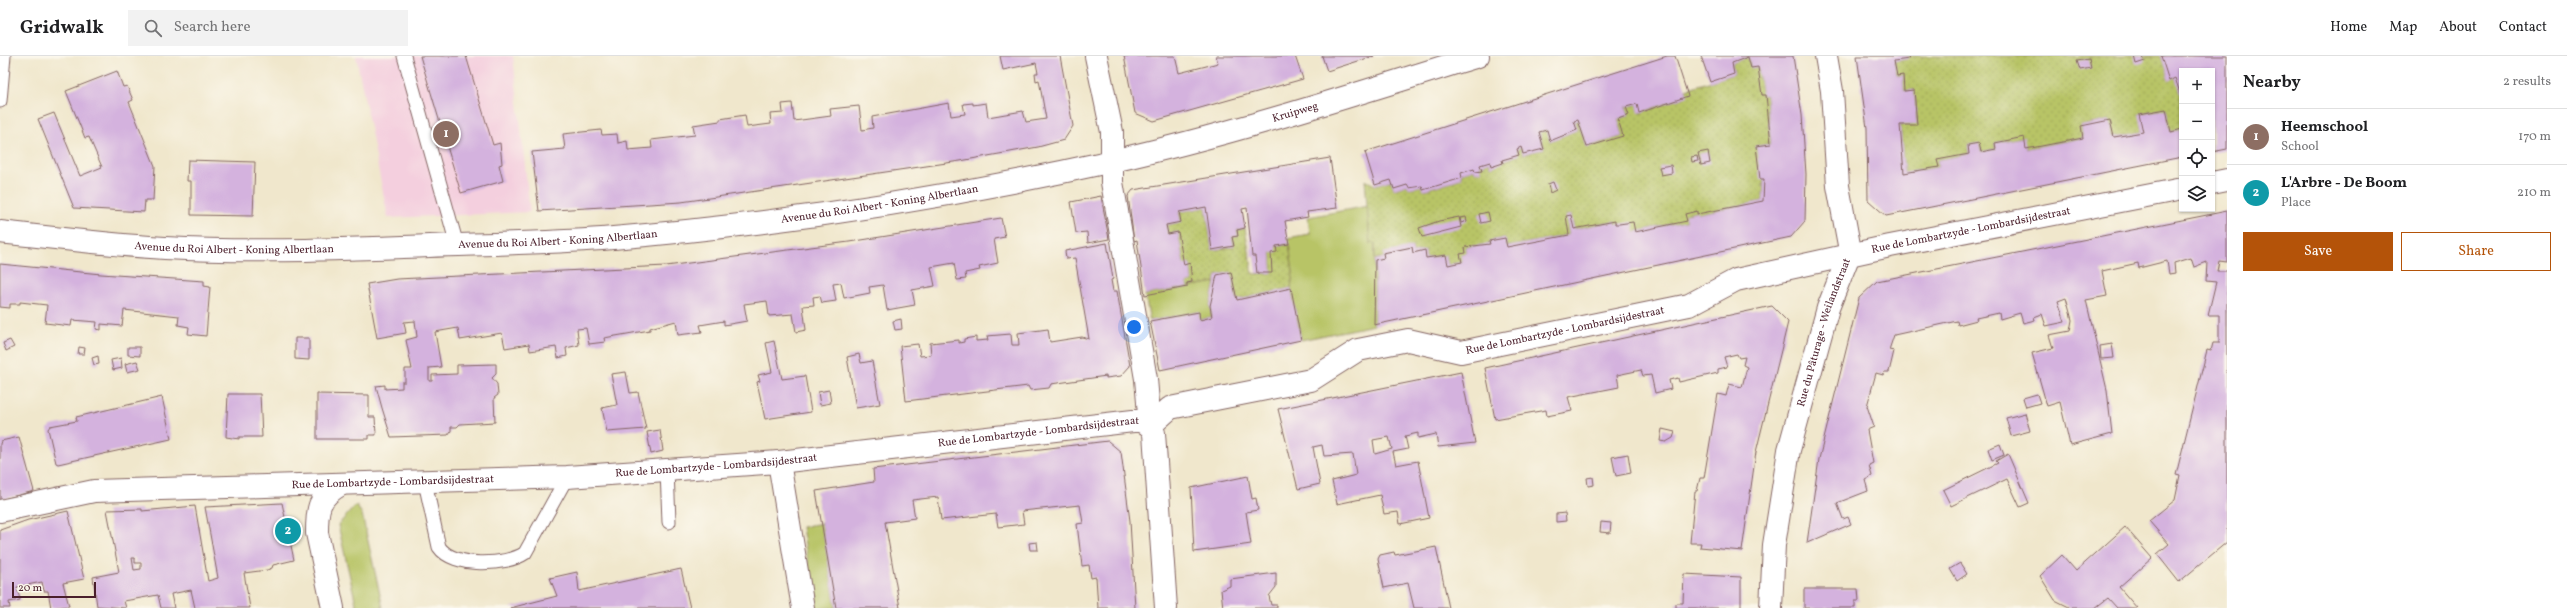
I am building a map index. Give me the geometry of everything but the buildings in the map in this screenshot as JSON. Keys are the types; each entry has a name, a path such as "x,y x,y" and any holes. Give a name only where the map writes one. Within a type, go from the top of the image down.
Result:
{"street":[{"path":"1096,56 1112,132 1112,182 1146,379 1150,426 1154,433 1156,444 1166,608"},
{"name":"Kruipweg","path":"1111,161 1311,108 1478,56"},
{"name":"Rue du Pâturage - Weilandstraat","path":"1771,608 1774,538 1789,450 1828,308 1849,255 1849,245 1839,191 1833,105 1826,56"},
{"name":"Avenue du Roi Albert - Koning Albertlaan","path":"0,232 100,243 210,249 339,249 604,238 784,218 957,191 1111,161"},
{"path":"2215,182 2227,180"},
{"name":"Rue de Lombartzyde - Lombardsijdestraat","path":"0,511 94,491 340,485 567,477 779,462 1133,421 1142,421 1150,426 1170,408 1311,380 1358,350 1408,340 1461,352 1689,305 1736,280 1849,255 2179,189"},
{"path":"779,462 803,608"},
{"path":"333,608 317,533 317,520 321,501 328,492 340,485"}],"lane":[{"path":"0,101 4,56"},
{"path":"404,56 458,245"},
{"path":"667,470 669,522"},
{"path":"425,482 438,547 443,553 451,558 492,563 517,558 525,553 567,477"}],"shaded area":[{"path":"356,56 513,56 530,212 388,218"}],"green space":[{"path":"1908,56 2161,56 2169,80 2175,78 2179,88 2179,130 2171,132 2166,109 2140,114 2143,132 2114,137 2110,120 2081,126 2083,138 2026,149 2023,137 1995,143 1996,149 1981,152 1979,144 1968,145 1969,154 1937,160 1939,167 1904,173 1900,125 1917,124 1914,90 1904,91 1903,75 1897,76 1894,61 1908,59"},
{"path":"1748,57 1751,68 1758,67 1762,95 1766,95 1771,144 1756,146 1764,179 1763,201 1697,214 1696,211 1685,214 1687,221 1635,232 1615,224 1615,221 1574,229 1571,215 1566,216 1569,235 1507,247 1505,238 1489,241 1490,244 1465,247 1466,253 1461,254 1462,262 1448,265 1446,256 1426,258 1425,250 1413,253 1412,247 1375,260 1375,243 1370,244 1365,180 1375,185 1391,180 1394,189 1407,185 1409,188 1422,186 1424,190 1462,178 1461,173 1474,169 1475,172 1481,171 1480,165 1490,162 1491,167 1518,155 1517,149 1521,147 1523,154 1544,149 1539,132 1547,130 1550,141 1577,130 1574,121 1578,120 1587,147 1623,136 1618,119 1629,115 1626,107 1637,104 1640,113 1687,96 1686,89 1734,74 1732,63"},
{"path":"1368,206 1370,244 1375,243 1374,325 1301,340 1291,288 1293,272 1287,238 1310,234 1308,217"},
{"path":"1206,207 1212,250 1234,247 1232,237 1238,236 1237,230 1245,228 1253,274 1272,273 1271,253 1276,246 1289,244 1293,272 1291,288 1237,300 1231,272 1217,275 1215,282 1187,287 1187,283 1192,282 1190,264 1184,265 1178,232 1168,234 1166,225 1181,222 1179,212"},
{"path":"1215,282 1210,306 1212,317 1200,320 1198,312 1150,321 1145,295"},
{"path":"356,505 362,514 383,608 357,608 338,525"},
{"path":"822,523 836,608 816,608 802,527"}],"place":[{"name":"Heemschool","path":"446,134"},
{"name":"L'Arbre - De Boom","path":"288,531"}]}
